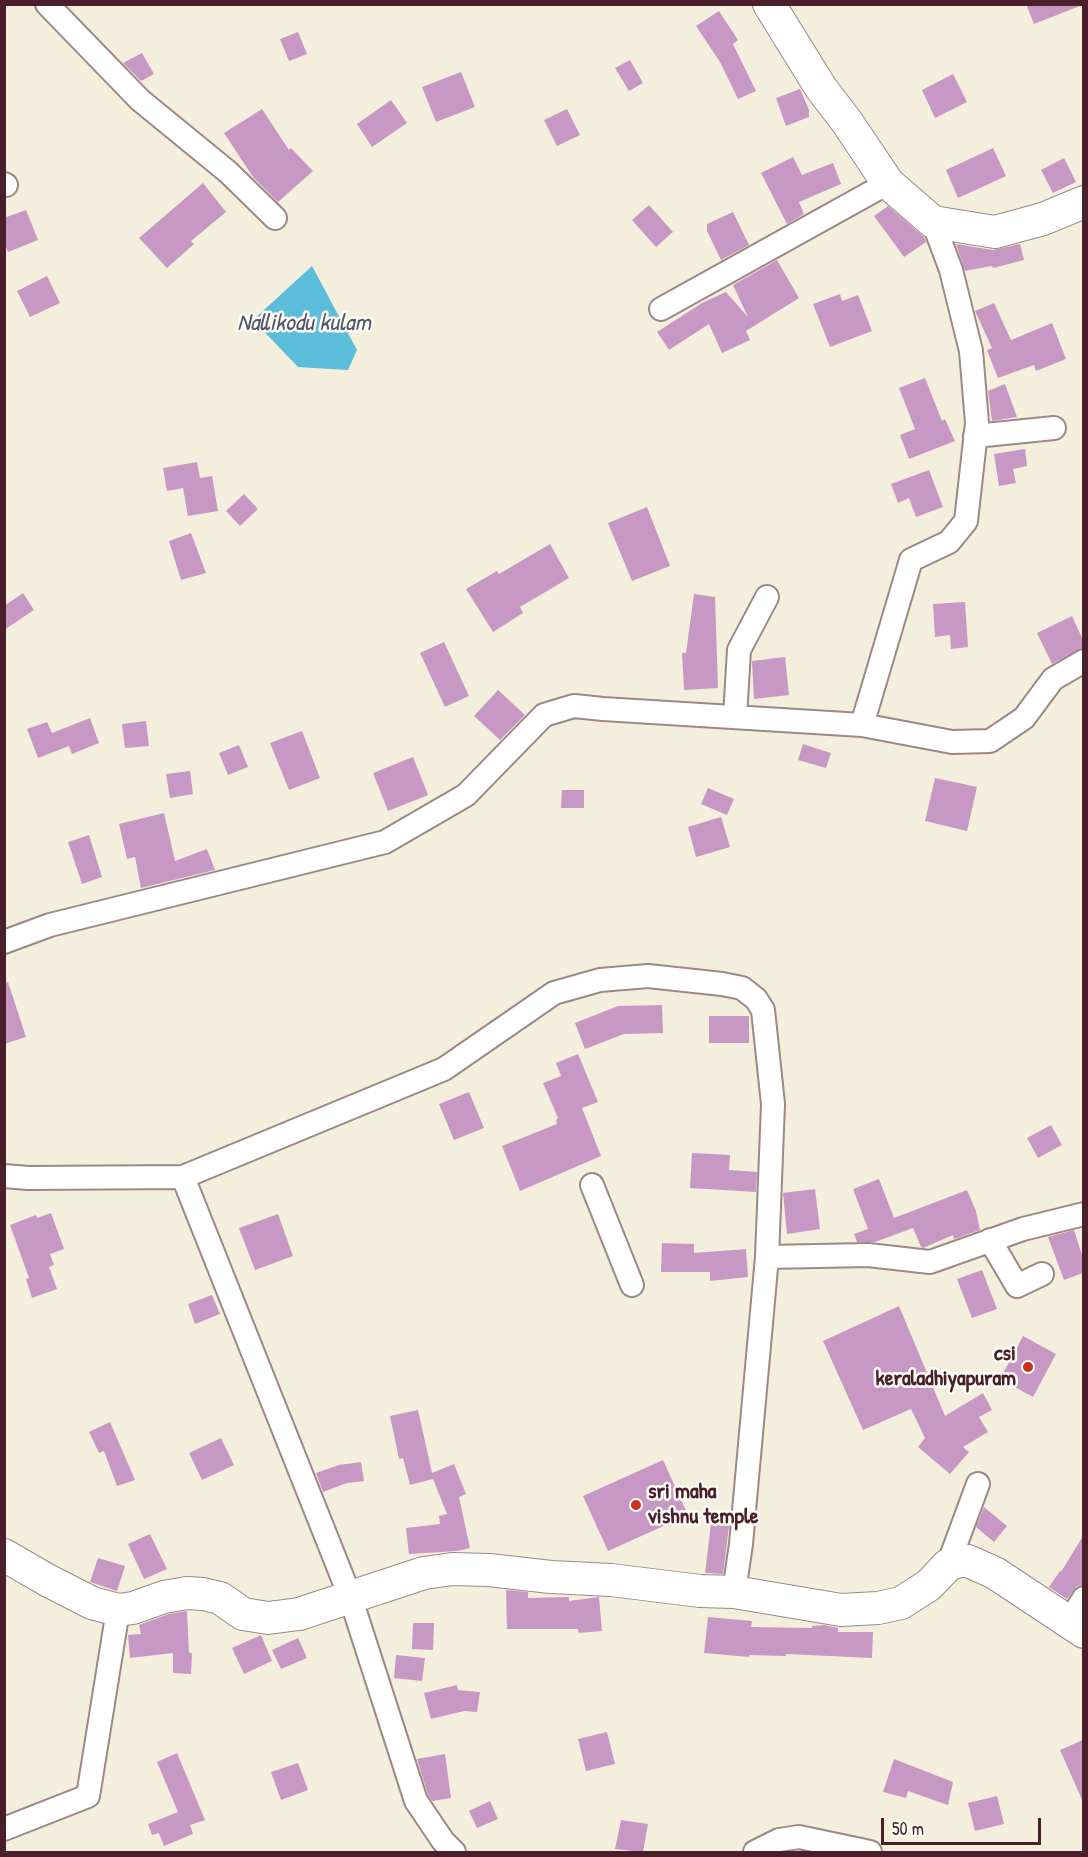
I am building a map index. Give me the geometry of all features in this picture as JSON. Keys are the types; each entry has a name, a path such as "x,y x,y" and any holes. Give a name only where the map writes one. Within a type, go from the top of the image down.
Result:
{"street":[{"path":"47,4 140,100 228,172 274,218"},
{"path":"769,4 820,88 847,122 888,183 933,222 951,270 971,351 977,423 966,521 949,542 910,560 862,725"},
{"path":"661,309 888,183"},
{"path":"933,222 996,232 1043,219 1083,202"},
{"path":"975,436 1054,428"},
{"path":"735,717 739,650 766,597"},
{"path":"4,942 50,925 385,842 466,795 544,715 574,706 603,710 862,725 952,742 990,741 1024,718 1053,679 1083,661"},
{"path":"4,1176 28,1178 183,1177 444,1069 554,993 600,980 648,976 742,988 756,999 763,1010 772,1104 767,1257 741,1544 734,1592"},
{"path":"183,1177 351,1599 416,1801 443,1841 454,1852"},
{"path":"592,1185 633,1285"},
{"path":"767,1257 868,1255 930,1262 1023,1229 1083,1214"},
{"path":"990,1240 1017,1286 1042,1274"},
{"path":"948,1565 978,1484"},
{"path":"4,1555 92,1603 118,1610 187,1593 220,1598 243,1614 268,1618 299,1614 351,1599 424,1573 452,1569 611,1580 700,1592 734,1592 841,1610 878,1608 901,1603 916,1595 948,1565 968,1561 1079,1617"},
{"path":"4,1829 88,1796 118,1610"},
{"path":"755,1852 779,1840 799,1837 870,1852"}],"water":[{"name":"Nallikodu kulam","path":"312,266 357,350 348,370 298,367 253,320"}],"building":[{"path":"1026,4 1080,4 1080,6 1034,24"},
{"path":"719,11 738,40 733,44 756,91 738,99 720,62 696,26"},
{"path":"298,32 307,54 289,61 280,39"},
{"path":"142,53 154,74 141,81 123,63"},
{"path":"630,60 643,83 629,91 615,68"},
{"path":"461,72 475,107 436,122 422,87"},
{"path":"953,74 967,102 935,118 922,90"},
{"path":"800,89 809,110 809,117 786,126 776,98"},
{"path":"391,100 407,123 372,147 357,124"},
{"path":"262,109 289,150 291,148 313,171 278,202 253,177 224,133"},
{"path":"567,109 580,135 557,146 544,120"},
{"path":"993,148 1006,176 958,198 946,170"},
{"path":"793,157 802,175 833,163 841,184 799,202 804,214 787,224 761,173"},
{"path":"1064,158 1076,182 1053,193 1041,170"},
{"path":"203,183 226,212 191,241 194,244 167,268 139,238"},
{"path":"649,205 673,232 656,247 632,220"},
{"path":"888,206 924,237 926,242 904,257 874,216"},
{"path":"26,210 38,240 8,252 4,242 4,218"},
{"path":"733,212 749,245 721,260 707,231 707,224"},
{"path":"956,244 993,250 1020,244 1024,260 993,268 992,266 965,271"},
{"path":"777,260 799,298 746,331 750,340 722,353 709,324 669,350 657,332 702,303 726,292 748,317 733,285"},
{"path":"47,276 60,303 30,317 17,291"},
{"path":"840,294 842,301 858,295 872,331 830,347 813,304"},
{"path":"994,303 1011,340 1052,323 1066,359 1036,371 1034,365 998,378 987,350 992,348 975,311"},
{"path":"925,378 942,421 945,419 955,441 909,459 900,435 915,429 899,388"},
{"path":"1005,384 1017,417 992,421 988,391"},
{"path":"1025,449 1027,466 1013,469 1016,483 999,486 994,454"},
{"path":"197,462 200,478 212,476 218,511 188,516 183,488 167,491 163,468"},
{"path":"929,470 943,507 916,517 909,498 898,503 891,484"},
{"path":"244,494 258,509 240,526 226,511"},
{"path":"647,507 670,566 632,581 608,523"},
{"path":"191,533 206,573 181,580 169,541"},
{"path":"550,544 569,578 520,607 523,613 493,632 466,589 497,571 499,574"},
{"path":"23,593 34,610 4,630 4,606"},
{"path":"694,594 715,597 718,688 684,690 682,653 686,653"},
{"path":"965,602 968,647 951,649 950,635 935,637 933,604"},
{"path":"1072,616 1083,640 1083,648 1052,664 1037,633"},
{"path":"444,642 469,696 445,707 420,653"},
{"path":"785,657 789,695 754,699 752,661"},
{"path":"498,690 525,715 500,740 474,716"},
{"path":"90,718 99,743 72,754 69,746 38,758 27,729 47,722 52,733"},
{"path":"146,721 149,746 125,748 122,724"},
{"path":"302,731 320,778 289,790 270,743"},
{"path":"803,744 831,753 826,768 798,760"},
{"path":"239,745 248,767 228,775 219,753"},
{"path":"413,757 428,795 388,811 373,773"},
{"path":"190,771 193,794 170,798 166,774"},
{"path":"935,778 977,787 967,831 925,821"},
{"path":"708,788 734,799 727,815 701,804"},
{"path":"562,790 584,790 584,808 561,808"},
{"path":"164,813 175,861 207,849 215,870 141,888 135,857 127,859 119,824"},
{"path":"721,817 730,847 696,857 688,827"},
{"path":"89,835 102,877 82,884 68,842"},
{"path":"8,982 26,1037 4,1044 4,983"},
{"path":"662,1005 663,1033 624,1034 585,1049 575,1023 618,1006"},
{"path":"709,1016 749,1016 749,1043 709,1043"},
{"path":"578,1054 598,1102 582,1108 601,1156 520,1191 502,1146 557,1124 558,1118 543,1083 561,1076 556,1063"},
{"path":"469,1092 484,1128 454,1140 439,1104"},
{"path":"1051,1125 1062,1145 1038,1158 1027,1138"},
{"path":"692,1153 730,1155 729,1170 757,1172 756,1192 690,1188"},
{"path":"879,1179 894,1218 967,1190 976,1211 980,1230 954,1239 953,1235 923,1248 913,1228 875,1242 857,1242 854,1234 868,1229 853,1189"},
{"path":"815,1189 820,1229 787,1234 783,1193"},
{"path":"51,1213 64,1249 50,1254 54,1265 49,1267 57,1289 32,1298 26,1279 29,1278 10,1225 36,1215 37,1218"},
{"path":"278,1214 293,1256 255,1270 239,1228"},
{"path":"1074,1230 1083,1258 1083,1273 1064,1280 1048,1237"},
{"path":"662,1243 694,1244 694,1253 746,1249 748,1277 710,1281 710,1272 661,1272"},
{"path":"982,1270 997,1309 972,1318 957,1279"},
{"path":"212,1295 220,1314 195,1324 188,1304"},
{"path":"899,1306 945,1416 983,1393 992,1410 979,1417 988,1432 963,1447 969,1452 950,1474 918,1447 925,1438 911,1409 863,1430 823,1341"},
{"name":"csi keraladhiyapuram","path":"1023,1336 1056,1354 1033,1397 1000,1379"},
{"path":"418,1410 432,1473 454,1464 466,1494 459,1497 470,1548 409,1554 406,1528 440,1524 439,1516 447,1514 433,1479 410,1485 403,1458 399,1459 390,1416"},
{"path":"110,1422 135,1480 117,1486 104,1451 99,1453 89,1432"},
{"path":"221,1438 234,1465 202,1480 189,1453"},
{"name":"sri maha vishnu temple","path":"663,1460 688,1515 608,1551 583,1496"},
{"path":"361,1462 364,1481 347,1483 323,1492 316,1473 339,1465"},
{"path":"984,1507 1007,1526 994,1542 976,1527"},
{"path":"711,1524 729,1526 723,1574 705,1573"},
{"path":"150,1534 167,1569 144,1579 128,1544"},
{"path":"1083,1536 1083,1585 1077,1586 1067,1599 1049,1587"},
{"path":"98,1558 125,1566 117,1591 90,1582"},
{"path":"506,1590 528,1592 528,1598 569,1597 569,1601 599,1597 602,1631 579,1633 578,1629 507,1629"},
{"path":"187,1611 189,1653 192,1653 191,1674 173,1673 173,1653 130,1658 128,1635 141,1634 139,1625 169,1614"},
{"path":"708,1617 752,1621 751,1627 812,1628 812,1626 824,1625 838,1628 838,1632 873,1632 872,1658 786,1654 786,1656 749,1655 749,1657 704,1653"},
{"path":"413,1623 434,1623 433,1650 412,1649"},
{"path":"261,1635 272,1661 244,1674 232,1648"},
{"path":"298,1638 307,1658 281,1669 272,1650"},
{"path":"396,1655 425,1658 422,1681 394,1678"},
{"path":"457,1685 458,1690 480,1692 477,1712 464,1711 431,1719 424,1693"},
{"path":"607,1732 615,1764 586,1771 578,1739"},
{"path":"1083,1740 1083,1802 1060,1750"},
{"path":"177,1753 205,1820 190,1825 193,1834 164,1846 159,1833 152,1835 148,1824 178,1812 157,1762"},
{"path":"445,1754 451,1798 432,1801 417,1759"},
{"path":"894,1759 953,1782 948,1805 908,1791 906,1798 883,1792"},
{"path":"298,1763 308,1790 281,1800 271,1772"},
{"path":"997,1796 1004,1824 975,1831 968,1803"},
{"path":"490,1801 498,1819 477,1828 469,1811"},
{"path":"621,1820 648,1824 643,1852 615,1849"}],"place":[{"name":"csi keraladhiyapuram","path":"1028,1367"},
{"name":"sri maha vishnu temple","path":"636,1505"}]}
